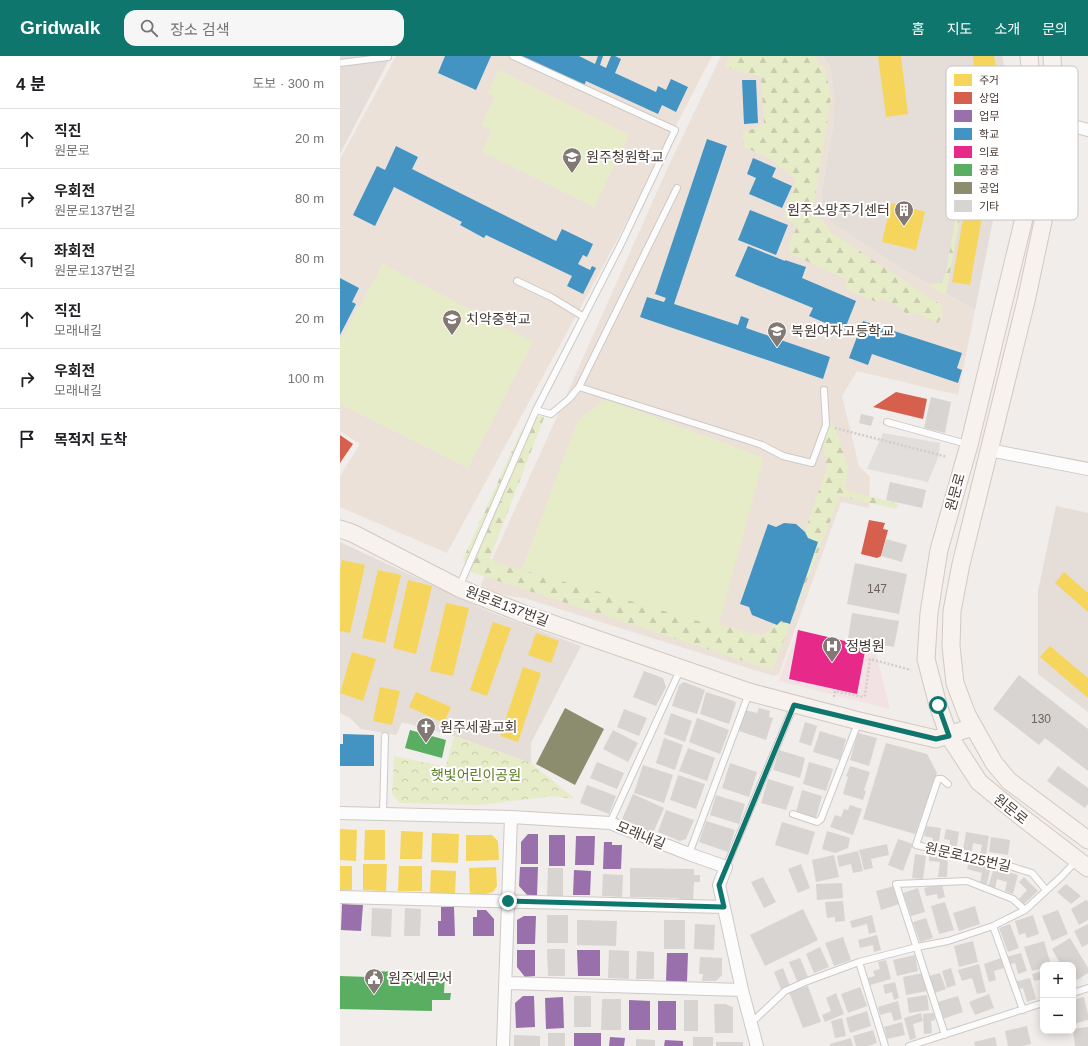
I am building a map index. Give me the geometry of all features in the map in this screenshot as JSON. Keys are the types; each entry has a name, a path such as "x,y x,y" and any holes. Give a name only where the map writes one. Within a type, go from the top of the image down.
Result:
{"main road":[{"name":"원문로","path":"1029,56 1030,66"},
{"name":"원문로","path":"1052,56 1052,66"},
{"name":"원문로","path":"1024,220 969,444 939,550 929,613 926,659 938,705 949,736 979,782 1018,816 1082,864"},
{"name":"원문로","path":"1043,220 1026,301 961,564 952,611 952,646 955,683 966,715 994,763 1010,781 1088,840"},
{"path":"969,444 989,450"},
{"name":"원문로137번길","path":"340,529 352,533 459,588 524,614 749,692 794,705 936,739 973,727"}],"street":[{"path":"1078,127 1088,130"},
{"path":"989,450 1088,469"},
{"name":"모래내길","path":"340,813 512,817 610,823 726,867"},
{"path":"503,1046 512,817"},
{"path":"726,867 719,885 742,990 757,1046"},
{"path":"340,897 724,907"},
{"path":"506,983 742,990"}],"lane":[{"path":"340,63 388,56"},
{"path":"459,588 536,410 621,244 675,130 513,56"},
{"path":"536,410 551,414 579,387 677,188"},
{"path":"517,281 551,297 584,317"},
{"path":"579,387 762,445 783,456 812,463 826,425 824,390"},
{"path":"887,422 969,444"},
{"path":"610,823 680,669"},
{"path":"689,854 749,692"},
{"path":"726,867 794,705"},
{"path":"793,814 817,822 821,819 859,721"},
{"path":"383,814 385,736"},
{"name":"원문로125번길","path":"948,784 938,779 916,845 1006,865 1032,873 1046,890"},
{"path":"751,1023 785,991 805,982 859,962 917,947 948,942 993,926 1025,910 1062,876 1082,864"},
{"name":"원문로125번길","path":"945,1035 896,884 967,881 1013,899 1025,910"},
{"path":"993,926 1023,1010"},
{"path":"859,962 885,1046"},
{"path":"1076,992 1088,988"},
{"path":"909,1046 1040,1004"}],"path":[{"path":"834,428 947,457"},
{"path":"834,697 835,691 863,696 865,695 870,659 911,670"}],"shaded area":[{"path":"340,56 391,56 340,154"},
{"name":"치악중학교","path":"396,56 712,56 616,242 447,553 340,507 340,476 360,444 340,431 340,159"},
{"name":"북원여자고등학교","path":"721,56 823,56 830,66 835,96 834,120 822,189 821,211 832,223 902,269 975,310 958,395 857,371 842,396 859,466 870,477 869,508 841,502 779,674 774,676 524,598 485,593 481,584 668,167"},
{"path":"823,56 1002,56 1005,66 946,66 946,220 993,220 975,310 902,269 832,223 821,211 822,189 834,120 830,66"},
{"path":"883,433 940,443 939,455 928,482 867,469"},
{"path":"1056,506 1088,513 1088,712 1038,674 1038,591"},
{"path":"340,542 490,612 581,646 531,743 531,763 454,736 402,722 396,735 361,729 350,718 340,713"},
{"name":"정병원","path":"797,630 874,646 890,709 779,681"}],"green space":[{"path":"730,56 815,56 825,69 831,97 813,210 832,233 941,305 943,314 938,323 917,313 907,314 895,304 881,298 876,302 846,289 846,279 791,254 788,246 797,227 784,216 796,180 770,158 744,147 743,132 756,128 764,123 761,77 725,67"},
{"path":"499,70 629,135 594,207 482,152 492,131 481,125 495,97 487,93"},
{"path":"955,220 959,220 946,294 941,293 929,284 941,283 946,273"},
{"path":"383,264 533,342 468,468 340,404 340,341"},
{"path":"608,400 764,458 718,627 522,569 578,420 602,401"},
{"path":"546,413 490,558 496,563 761,636 772,628 827,467 821,432 824,423 836,428 848,468 845,490 899,504 896,509 840,496 772,670 468,571 463,559 521,431 531,420"},
{"name":"햇빛어린이공원","path":"454,736 531,763 575,799 553,796 478,805 400,803 392,794 394,756 446,767"}],"building: 주거":[{"path":"878,56 901,56 908,114 886,117"},
{"path":"973,56 994,56 996,66 974,66"},
{"name":"원주소망주기센터","path":"891,203 925,212 916,250 882,242"},
{"path":"963,220 981,220 970,285 952,282"},
{"path":"342,560 365,565 350,633 340,631 340,570"},
{"path":"378,570 401,575 385,643 362,638"},
{"path":"1064,572 1088,593 1088,612 1055,583"},
{"path":"408,580 432,586 416,654 393,648"},
{"path":"446,603 469,608 453,676 430,671"},
{"path":"493,622 511,628 487,696 470,690"},
{"path":"536,633 559,641 551,663 528,655"},
{"path":"1050,646 1088,678 1088,698 1040,657"},
{"path":"352,652 376,659 363,701 340,693"},
{"path":"523,667 541,673 518,742 500,736"},
{"path":"380,687 400,691 392,725 373,721"},
{"path":"416,692 451,707 444,723 409,707"},
{"path":"340,829 357,830 356,861 340,860"},
{"path":"365,830 385,830 385,860 364,860"},
{"path":"401,831 423,832 422,859 400,859"},
{"path":"432,833 459,834 458,863 431,862"},
{"path":"466,835 492,835 498,841 499,860 466,861"},
{"path":"363,864 387,864 386,891 363,890"},
{"path":"340,866 352,866 352,890 340,890"},
{"path":"399,866 422,866 422,891 398,891"},
{"path":"496,867 497,886 493,892 470,895 469,868"},
{"path":"431,870 456,871 455,894 430,893"}],"building: 상업":[{"path":"896,392 927,399 923,419 873,407"},
{"path":"340,435 353,444 340,463"},
{"path":"869,520 885,523 883,529 888,530 881,556 877,558 861,554"}],"building: 업무":[{"path":"528,834 538,834 538,864 521,864 521,842"},
{"path":"549,835 565,835 565,866 549,866"},
{"path":"576,836 595,836 594,865 575,865"},
{"path":"604,842 612,842 612,845 622,845 621,869 603,869"},
{"path":"520,867 538,867 537,896 528,896 519,886"},
{"path":"574,870 591,871 590,895 573,895"},
{"path":"342,904 363,905 361,931 341,930"},
{"path":"441,907 454,907 455,936 438,936 438,921 441,921"},
{"path":"477,910 486,910 494,919 494,936 473,936 473,917 477,917"},
{"path":"524,916 536,916 535,944 517,944 517,920"},
{"path":"517,950 535,950 535,976 525,977 517,967"},
{"path":"577,950 600,950 600,976 578,976"},
{"path":"667,953 688,953 687,982 666,981"},
{"path":"523,996 534,996 535,1027 516,1028 515,1003"},
{"path":"563,997 564,1028 546,1029 545,998"},
{"path":"629,1000 650,1001 650,1030 629,1030"},
{"path":"658,1001 676,1001 676,1030 658,1030"},
{"path":"574,1033 601,1033 601,1046 574,1046"},
{"path":"610,1037 625,1038 624,1046 609,1046"},
{"path":"665,1040 683,1041 683,1046 664,1046"}],"building: 학교":[{"path":"445,56 491,56 476,90 438,73"},
{"path":"518,56 579,56 595,64 598,56 603,56 600,65 606,68 611,56 615,56 621,59 615,73 656,92 658,86 666,90 671,79 688,87 676,112 662,105 658,114 586,81 584,86"},
{"path":"742,80 756,80 758,123 744,124"},
{"path":"707,139 727,146 674,304 738,325 741,316 749,319 746,328 830,357 823,379 640,317 647,297 664,302 666,298 655,294"},
{"path":"396,146 418,157 412,169 556,241 562,229 593,244 587,257 583,255 578,264 590,270 592,266 596,268 583,294 567,286 572,276 486,235 484,238 460,225 462,222 394,187 375,226 353,215 377,166 385,170"},
{"path":"753,158 776,168 772,177 792,186 782,208 749,194 756,178 747,174"},
{"path":"750,210 788,225 776,255 738,240"},
{"path":"748,246 785,261 806,267 802,278 856,301 844,331 809,316 813,308 735,276"},
{"path":"340,278 359,288 352,302 356,304 340,335"},
{"path":"863,321 962,353 957,368 962,370 958,383 872,354 868,365 849,358"},
{"path":"784,523 796,524 805,532 808,538 818,542 790,624 781,621 777,625 752,615 749,607 740,604 768,524 776,527"},
{"path":"343,734 374,735 374,766 340,766 340,744 343,744"}],"building: 의료":[{"name":"정병원","path":"798,630 866,646 857,694 789,679"}],"building: 공공":[{"name":"원주세광교회","path":"410,730 446,740 442,758 405,748"},
{"path":"368,971 445,973 444,993 451,993 450,1000 432,1000 432,1011 340,1009 340,976 368,977"}],"building: 공업":[{"path":"565,708 604,729 575,785 536,764"}],"building: 기타":[{"path":"931,397 951,402 945,433 924,428"},
{"path":"861,414 874,417 871,426 859,423"},
{"path":"890,482 926,490 922,508 886,500"},
{"path":"886,539 907,545 902,562 881,556"},
{"path":"855,563 907,574 899,614 847,604"},
{"path":"852,613 899,621 894,647 848,639"},
{"path":"644,671 663,678 666,687 656,706 633,697"},
{"path":"1019,675 1088,729 1088,771 1045,738 1039,745 993,709"},
{"path":"684,682 705,690 697,714 672,706 679,685"},
{"path":"706,692 736,703 729,724 700,714"},
{"path":"759,708 770,711 769,717 773,718 766,740 739,731 745,710 757,713"},
{"path":"624,709 647,718 639,736 617,727"},
{"path":"671,713 692,721 685,742 664,734"},
{"path":"697,718 729,730 720,754 689,742"},
{"path":"805,722 817,726 811,746 799,742"},
{"path":"613,730 638,743 628,762 603,749"},
{"path":"820,731 846,739 840,760 813,752"},
{"path":"858,733 877,738 869,766 850,760"},
{"path":"664,738 683,745 675,770 656,763"},
{"path":"886,743 927,754 937,773 915,834 863,819"},
{"path":"688,748 715,758 707,781 679,771"},
{"path":"779,750 805,758 800,778 773,770"},
{"path":"597,762 624,773 617,789 590,778"},
{"path":"809,762 833,769 826,791 803,784"},
{"path":"730,763 757,772 749,797 722,788"},
{"path":"643,765 673,775 664,803 634,793"},
{"path":"850,766 870,772 864,790 866,791 863,800 843,794 848,777 846,776"},
{"path":"1058,766 1088,788 1088,804 1085,808 1047,781"},
{"path":"678,775 705,784 696,809 670,800"},
{"path":"768,779 794,787 786,810 761,803"},
{"path":"587,785 616,796 609,814 580,803"},
{"path":"802,790 822,796 816,818 796,812"},
{"path":"633,794 664,808 653,833 622,819"},
{"path":"716,795 745,804 739,824 710,815"},
{"path":"850,805 862,809 853,835 830,827 835,815 841,817 844,809 848,810"},
{"path":"666,810 694,820 686,839 680,841 658,832"},
{"path":"706,821 735,830 728,852 699,842"},
{"path":"782,822 815,832 808,855 775,845"},
{"path":"926,826 941,828 938,847 932,846 933,838 924,836"},
{"path":"946,829 959,832 956,851 949,850 950,840 944,839"},
{"path":"827,831 850,838 848,848 835,853 822,849"},
{"path":"966,832 989,836 986,855 980,854 982,845 973,843 972,851 963,850"},
{"path":"991,837 1010,840 1008,855 989,852"},
{"path":"898,839 913,844 903,871 888,865"},
{"path":"887,844 889,855 871,859 873,868 864,870 859,850"},
{"path":"858,851 863,871 853,873 851,864 839,867 837,856"},
{"path":"915,854 926,856 923,879 912,878"},
{"path":"929,854 948,856 947,877 938,877 940,862 929,861"},
{"path":"834,855 839,877 816,882 812,860"},
{"path":"969,860 991,866 987,884 980,883 982,873 967,869"},
{"path":"801,864 810,888 798,893 788,869"},
{"path":"548,868 563,868 563,897 547,897"},
{"path":"630,868 694,869 694,875 700,875 700,882 694,882 693,901 679,901 679,898 630,897"},
{"path":"994,868 1018,875 1013,894 1005,891 1007,882 997,879 995,889 988,887"},
{"path":"603,874 623,875 622,897 602,896"},
{"path":"763,877 776,902 764,908 751,882"},
{"path":"1024,877 1038,891 1024,904 1019,899 1027,890 1019,882"},
{"path":"842,883 843,898 817,900 816,884"},
{"path":"942,884 945,897 938,899 937,894 926,896 924,888"},
{"path":"1066,884 1081,896 1071,904 1057,892"},
{"path":"894,886 899,904 881,910 876,891"},
{"path":"918,888 925,912 911,916 903,893"},
{"path":"1086,900 1088,901 1088,920 1079,925 1071,909"},
{"path":"843,901 845,921 835,922 835,917 827,918 825,902"},
{"path":"945,902 954,930 939,934 931,906"},
{"path":"975,906 980,924 959,931 953,913"},
{"path":"372,908 392,909 391,937 371,936"},
{"path":"405,908 421,909 420,936 404,936"},
{"path":"803,909 818,940 765,966 750,935"},
{"path":"1058,910 1068,934 1052,941 1042,916"},
{"path":"547,915 568,915 568,943 547,943"},
{"path":"872,915 876,932 869,934 867,924 852,928 850,921"},
{"path":"1033,915 1039,934 1027,938 1025,933 1019,935 1015,921"},
{"path":"926,918 933,938 920,942 913,922"},
{"path":"577,920 617,921 616,946 577,945"},
{"path":"664,920 685,920 685,949 664,949"},
{"path":"695,924 715,925 714,950 694,949"},
{"path":"1010,924 1019,948 1008,952 999,928"},
{"path":"1088,924 1088,944 1082,947 1074,931"},
{"path":"877,935 881,950 874,952 873,945 860,948 858,940"},
{"path":"843,937 851,960 834,966 825,943"},
{"path":"1070,938 1088,968 1088,973 1077,980 1076,962 1059,962 1052,949"},
{"path":"973,941 978,962 959,967 954,946"},
{"path":"1044,941 1050,962 1040,962 1040,969 1032,971 1024,947"},
{"path":"820,947 829,967 814,973 806,954"},
{"path":"547,949 565,949 565,976 548,976"},
{"path":"609,950 629,951 629,979 608,978"},
{"path":"637,951 654,952 654,979 636,979"},
{"path":"1021,953 1027,971 1018,974 1015,963 1008,965 1006,957"},
{"path":"915,955 918,971 897,976 893,960"},
{"path":"700,957 722,958 722,975 716,981 702,981 703,974 699,974"},
{"path":"800,958 808,977 797,981 789,962"},
{"path":"1001,958 1004,968 994,971 996,980 989,982 984,964"},
{"path":"886,960 891,979 870,985 868,978 875,976 873,971 880,969 878,962"},
{"path":"979,964 986,992 977,994 972,978 962,981 958,970"},
{"path":"783,968 790,986 781,989 774,972"},
{"path":"951,968 956,985 947,988 942,971"},
{"path":"1040,972 1040,980 1034,981 1032,974"},
{"path":"923,973 927,991 906,995 903,977"},
{"path":"940,973 946,989 935,993 929,976"},
{"path":"1030,978 1036,999 1027,1002 1023,988 1016,990 1015,982"},
{"path":"895,982 899,998 894,1000 892,992 885,994 883,985"},
{"path":"808,986 821,1022 803,1028 789,992"},
{"path":"860,987 867,1006 848,1013 841,994"},
{"path":"836,993 844,1014 825,1022 822,1015 831,1011 826,998"},
{"path":"989,994 994,1008 975,1015 969,1002"},
{"path":"927,995 929,1010 909,1013 907,998"},
{"path":"574,996 591,996 591,1027 574,1027"},
{"path":"958,996 963,1012 943,1019 938,1002"},
{"path":"1084,997 1088,1020 1076,1023 1076,999"},
{"path":"602,999 621,999 621,1030 601,1030"},
{"path":"684,1000 698,1000 698,1031 684,1031"},
{"path":"898,1001 902,1019 894,1021 891,1012 880,1015 878,1007"},
{"path":"714,1004 726,1004 733,1007 733,1033 715,1033"},
{"path":"867,1011 871,1026 850,1033 846,1018"},
{"path":"921,1013 923,1021 913,1024 916,1038 910,1040 904,1018"},
{"path":"934,1013 935,1020 931,1021 932,1033 924,1034 923,1014"},
{"path":"842,1018 846,1036 835,1038 831,1021"},
{"path":"902,1022 905,1035 887,1039 884,1027"},
{"path":"1027,1026 1031,1044 1022,1046 1008,1046 1005,1031"},
{"path":"1088,1027 1088,1046 1075,1046 1074,1034 1076,1034 1076,1029"},
{"path":"873,1030 877,1043 868,1046 856,1046 853,1036"},
{"path":"548,1033 565,1033 565,1046 548,1046"},
{"path":"514,1035 540,1036 540,1046 514,1046"},
{"path":"693,1037 713,1037 713,1046 693,1046"},
{"path":"995,1037 997,1046 975,1046 974,1042"},
{"path":"851,1038 853,1046 830,1046 830,1044"},
{"path":"636,1039 655,1040 655,1046 636,1046"},
{"path":"716,1042 743,1042 743,1046 716,1046"}],"place":[{"name":"원주청원학교","path":"572,174"},
{"name":"원주소망주기센터","path":"904,227"},
{"name":"치악중학교","path":"452,336"},
{"name":"북원여자고등학교","path":"777,348"},
{"name":"정병원","path":"832,663"},
{"name":"원주세광교회","path":"426,744"},
{"name":"원주세무서","path":"374,995"}],"route":[{"path":"508,901 724,907 719,885 794,705 936,739 949,736 938,705"}]}
